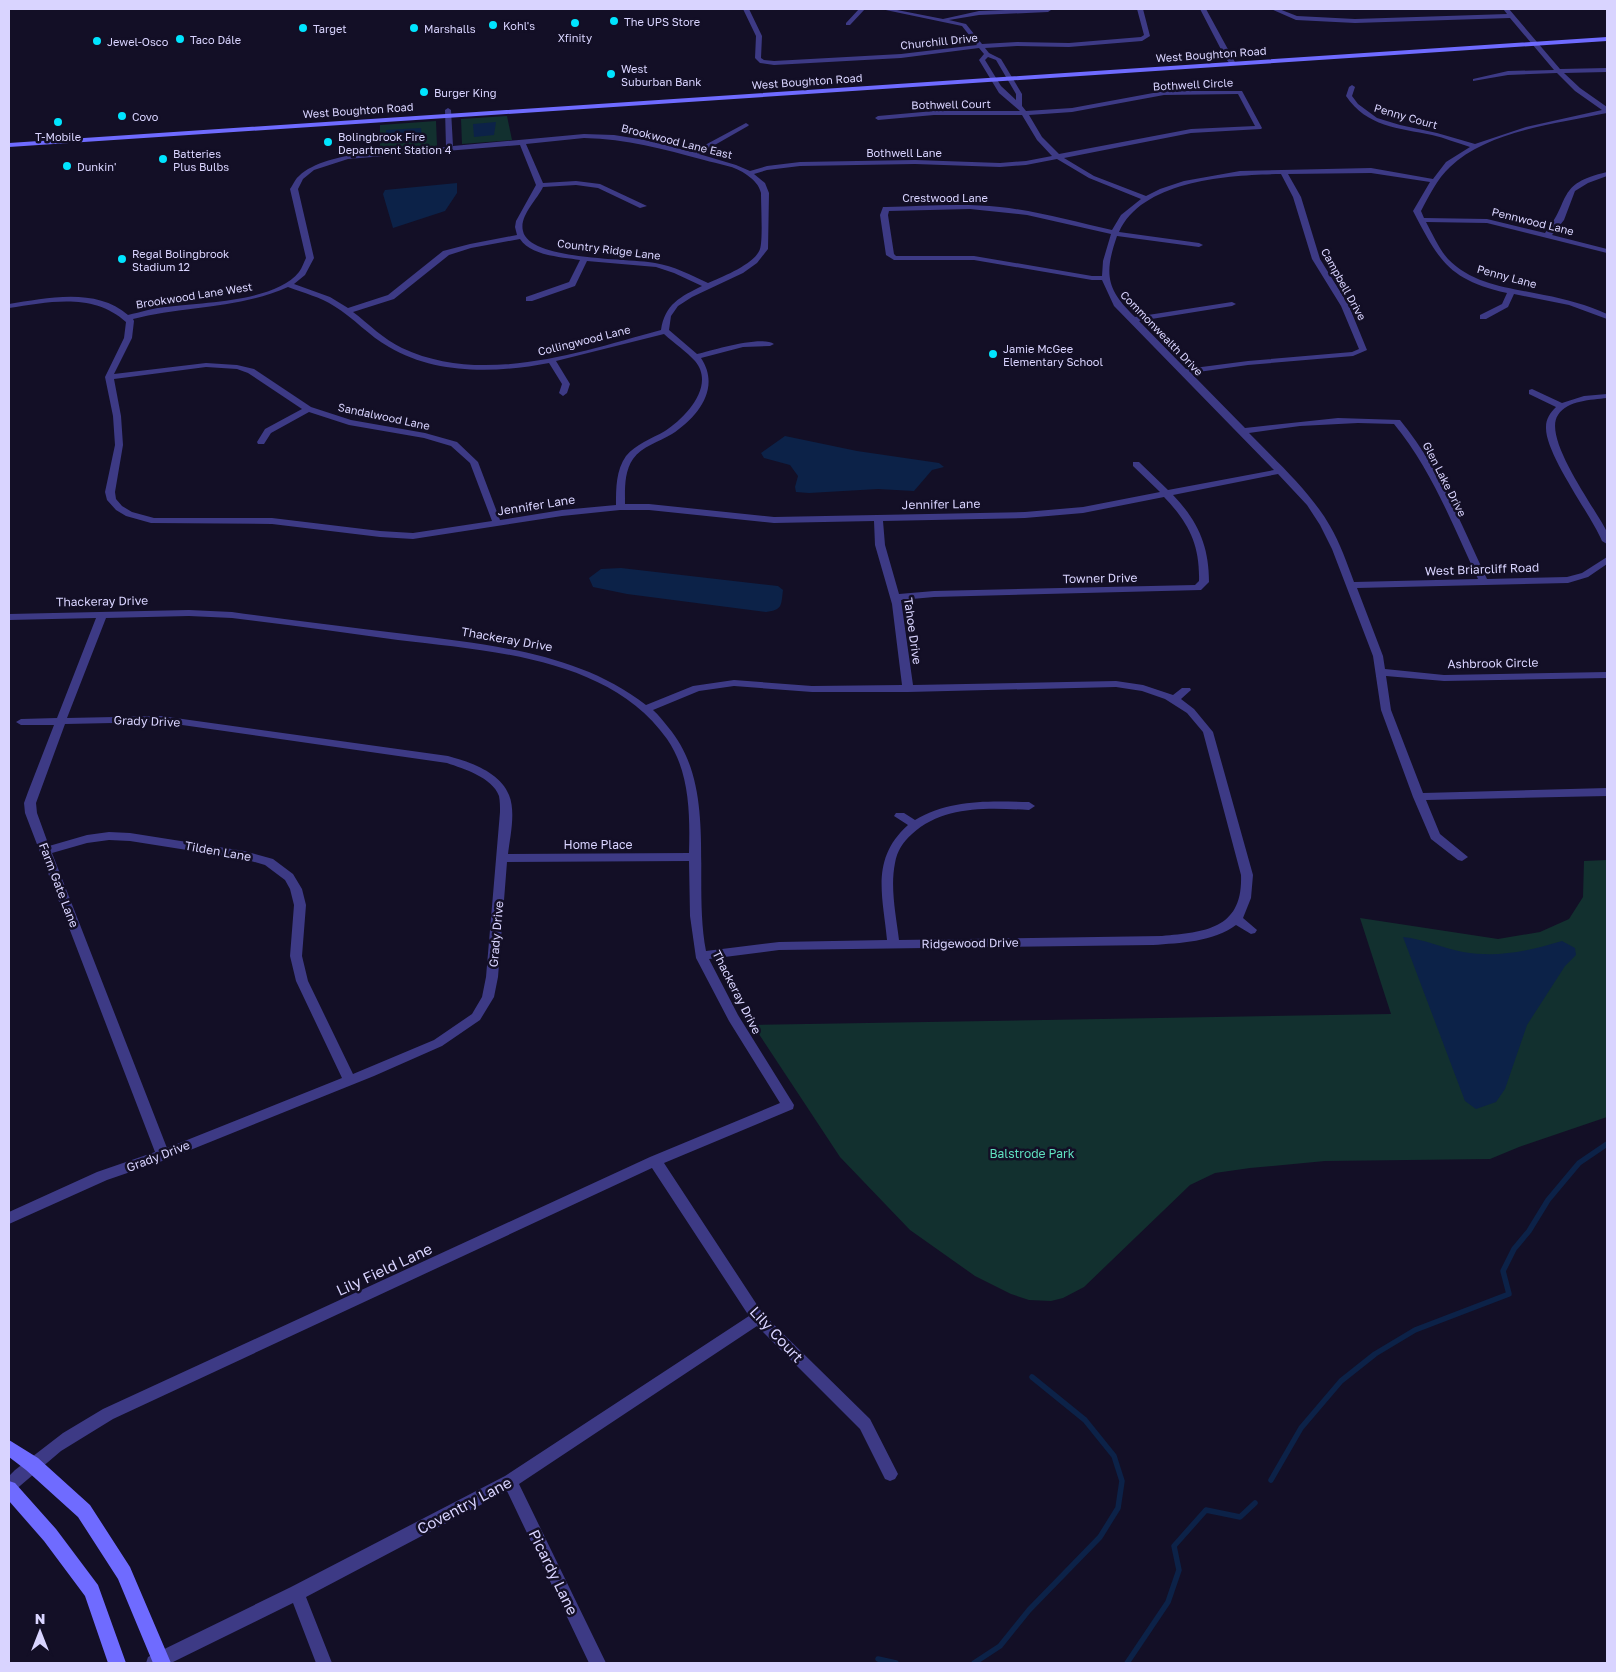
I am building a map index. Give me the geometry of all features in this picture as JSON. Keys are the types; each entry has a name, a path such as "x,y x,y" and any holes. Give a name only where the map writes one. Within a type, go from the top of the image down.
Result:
{"main road":[{"name":"West Boughton Road","path":"1533,41 1607,33"},
{"name":"West Boughton Road","path":"9,145 448,113 1231,61 1533,41 1607,39"},
{"name":"West Boughton Road","path":"9,138 448,113"},
{"path":"9,1448 32,1464 84,1512 124,1573 159,1662"},
{"path":"9,1488 50,1535 92,1591 117,1663"}],"street":[{"name":"Churchill Drive","path":"746,9 759,36 758,58 762,62 795,63 892,56 983,46 1069,45 1142,39 1147,36 1140,9"},
{"path":"848,24 862,9"},
{"path":"884,9 964,25 983,46 987,54 998,59 1019,94 1019,106"},
{"path":"1203,9 1231,61"},
{"path":"1274,9 1296,18 1355,21 1512,16"},
{"path":"1506,9 1577,91 1607,110"},
{"path":"942,20 979,13 1048,10"},
{"path":"987,54 982,60 1004,95 1019,106 1042,142 1058,157 1092,178 1147,199"},
{"path":"1475,80 1508,73 1607,70"},
{"name":"Penny Court","path":"1352,87 1349,96 1352,104 1367,115 1393,125 1450,138 1476,147"},
{"name":"Bothwell Circle","path":"1023,113 1072,110 1164,94 1240,92 1259,128 1191,131 1058,157"},
{"path":"1422,220 1417,211 1434,181 1454,160 1498,137 1607,110"},
{"path":"448,113 450,149"},
{"name":"Bothwell Court","path":"878,118 934,113 1023,113"},
{"path":"694,154 746,125"},
{"name":"Brookwood Lane East","path":"450,149 584,136 614,137 645,142 694,154 734,166 749,173 762,185 764,192 764,249 760,258 746,269 689,295 670,308 666,317 665,331"},
{"path":"522,142 540,185"},
{"name":"Brookwood Lane West","path":"127,318 164,310 245,299 289,285 304,271 310,258 294,189 300,178 312,169 346,157 450,149"},
{"name":"Bothwell Lane","path":"749,173 774,167 800,164 914,162 1000,165 1026,163 1058,157"},
{"path":"1104,278 1106,260 1114,233 1124,216 1147,199 1168,188 1223,175 1284,172 1377,171 1434,181"},
{"name":"Campbell Drive","path":"1184,372 1248,363 1353,354 1362,350 1362,344 1345,306 1316,259 1297,197 1284,172"},
{"path":"1547,236 1560,220 1566,200 1572,190 1585,181 1607,174"},
{"path":"540,185 576,183 600,186 643,206"},
{"path":"348,311 391,297 401,291 446,253 470,246 521,237 518,231 520,222 540,185"},
{"name":"Crestwood Lane","path":"1104,278 1092,278 974,258 894,258 890,255 884,215 886,209 970,207 999,209 1114,233"},
{"name":"Pennwood Lane","path":"1422,220 1487,221 1607,252"},
{"name":"Penny Lane","path":"1422,220 1442,256 1454,268 1480,282 1512,291 1559,300 1607,316"},
{"path":"1114,233 1199,245"},
{"name":"Country Ridge Lane","path":"521,237 530,245 556,255 653,264 676,271 708,286"},
{"path":"529,299 572,284 584,258"},
{"name":"Commonwealth Drive","path":"1104,278 1108,291 1117,304 1280,471 1310,503 1325,525 1337,549 1378,656 1386,710 1435,836 1462,858"},
{"name":"Collingwood Lane","path":"289,285 328,298 390,344 414,356 470,366 495,366 552,361 665,331"},
{"path":"1483,317 1505,305 1512,291"},
{"path":"9,306 55,300 78,300 98,302 114,308 130,321 130,332 110,376"},
{"path":"1132,320 1232,304"},
{"path":"620,507 622,480 628,460 641,448 683,422 701,401 705,384 701,365 694,356 665,331"},
{"path":"694,356 743,345 770,344"},
{"path":"552,361 566,384 563,393"},
{"name":"Sandalwood Lane","path":"110,376 206,365 237,367 251,371 308,409 349,422 425,436 454,444 474,462 497,523"},
{"name":"Jennifer Lane","path":"110,376 117,416 119,445 110,492 112,500 119,508 129,514 154,521 272,521 396,536 432,534 562,513 620,507 649,507 755,519 1025,515 1082,510 1280,471"},
{"path":"1532,392 1562,407"},
{"path":"1607,396 1580,399 1562,407 1551,418 1550,428 1553,444 1560,459 1607,541"},
{"path":"261,442 268,431 308,409"},
{"name":"Glen Lake Drive","path":"1242,431 1291,423 1331,420 1396,422 1407,433 1423,457 1484,582"},
{"path":"1136,464 1169,494"},
{"name":"Towner Drive","path":"896,597 934,594 1198,588 1204,582 1205,576 1201,544 1194,528 1169,494"},
{"name":"Tahoe Drive","path":"878,518 880,545 896,597 908,689"},
{"name":"West Briarcliff Road","path":"1351,585 1568,580 1584,575 1607,560"},
{"name":"Thackeray Drive","path":"9,616 189,613 232,615 502,650 556,662 581,670 603,681 646,709 660,721 675,743 689,773 694,802 694,918 702,956 737,1026 788,1105"},
{"name":"Farm Gate Lane","path":"102,615 60,720 30,803 46,851 163,1154"},
{"name":"Ashbrook Circle","path":"1380,672 1444,678 1607,674"},
{"path":"646,709 697,688 734,683 812,689 908,689 1116,684 1150,689 1175,699 1198,717 1211,739 1247,875 1246,892 1236,919 1251,930"},
{"path":"1175,699 1186,690"},
{"name":"Grady Drive","path":"9,1218 102,1176 163,1154 350,1080 438,1043 476,1017 488,997 492,977 506,812 504,796 494,783 475,769 448,760 161,719 60,720"},
{"path":"21,722 60,720"},
{"path":"1419,797 1607,792"},
{"path":"893,944 888,871 891,852 897,842 914,824 934,814 957,808 1029,806"},
{"path":"900,816 914,824"},
{"name":"Tilden Lane","path":"46,851 87,839 109,836 130,837 244,855 268,862 289,877 296,889 300,905 296,956 302,981 350,1080"},
{"name":"Home Place","path":"503,858 694,857"},
{"name":"Ridgewood Drive","path":"702,956 779,946 1153,941 1193,937 1218,929 1236,919"},
{"name":"Lily Field Lane","path":"9,1488 32,1464 74,1432 108,1414 655,1161 788,1105"},
{"name":"Lily Court","path":"655,1161 758,1318 865,1424 890,1474"},
{"name":"Coventry Lane","path":"159,1662 297,1593 510,1481 758,1318"},
{"name":"Picardy Lane","path":"510,1481 598,1663"},
{"path":"297,1593 324,1663"}],"green space":[{"path":"507,116 512,140 462,144 461,119"},
{"path":"436,121 437,146 380,150 380,125"},
{"name":"Balstrode Park","path":"1607,860 1607,1117 1490,1159 1325,1161 1215,1173 1190,1185 1084,1287 1063,1298 1051,1301 1029,1300 1011,1294 975,1276 910,1230 840,1157 753,1025 1391,1014 1360,918 1498,939 1540,932 1569,919 1583,897 1584,861"}],"water":[{"path":"496,122 494,135 474,137 473,124"},
{"path":"421,128 422,141 386,143 386,130"},
{"path":"457,183 457,193 445,211 393,228 383,194 385,190"},
{"path":"785,436 857,451 939,463 944,467 932,470 914,491 878,489 796,492 795,487 798,476 790,465 764,458 761,453"},
{"path":"621,568 778,586 783,590 781,603 776,610 766,612 627,594 593,587 589,578 601,569"},
{"path":"1403,937 1476,954 1501,954 1537,948 1562,941 1575,948 1576,955 1565,966 1527,1025 1505,1089 1496,1102 1476,1109 1465,1101"}],"waterway":[{"path":"1271,1480 1301,1428 1341,1381 1375,1354 1415,1330 1509,1294 1503,1271 1514,1249 1529,1231 1548,1200 1579,1163 1607,1144"},
{"path":"974,1663 1000,1646 1029,1610 1100,1537 1118,1508 1122,1481 1114,1456 1085,1420 1032,1377"},
{"path":"1127,1663 1168,1602 1179,1570 1174,1546 1206,1510 1240,1517 1255,1503"},
{"path":"878,1659 896,1663"}],"place":[{"name":"The UPS Store","path":"614,21"},
{"name":"Xfinity","path":"575,23"},
{"name":"Kohl's","path":"493,25"},
{"name":"Target","path":"303,28"},
{"name":"Marshalls","path":"414,28"},
{"name":"Taco Dále","path":"180,39"},
{"name":"Jewel-Osco","path":"97,41"},
{"name":"West Suburban Bank","path":"611,74"},
{"name":"Burger King","path":"424,92"},
{"name":"Covo","path":"122,116"},
{"name":"T-Mobile","path":"58,122"},
{"name":"Bolingbrook Fire Department Station 4","path":"328,142"},
{"name":"Batteries Plus Bulbs","path":"163,159"},
{"name":"Dunkin'","path":"67,166"},
{"name":"Regal Bolingbrook Stadium 12","path":"122,259"},
{"name":"Jamie McGee Elementary School","path":"993,354"}]}
